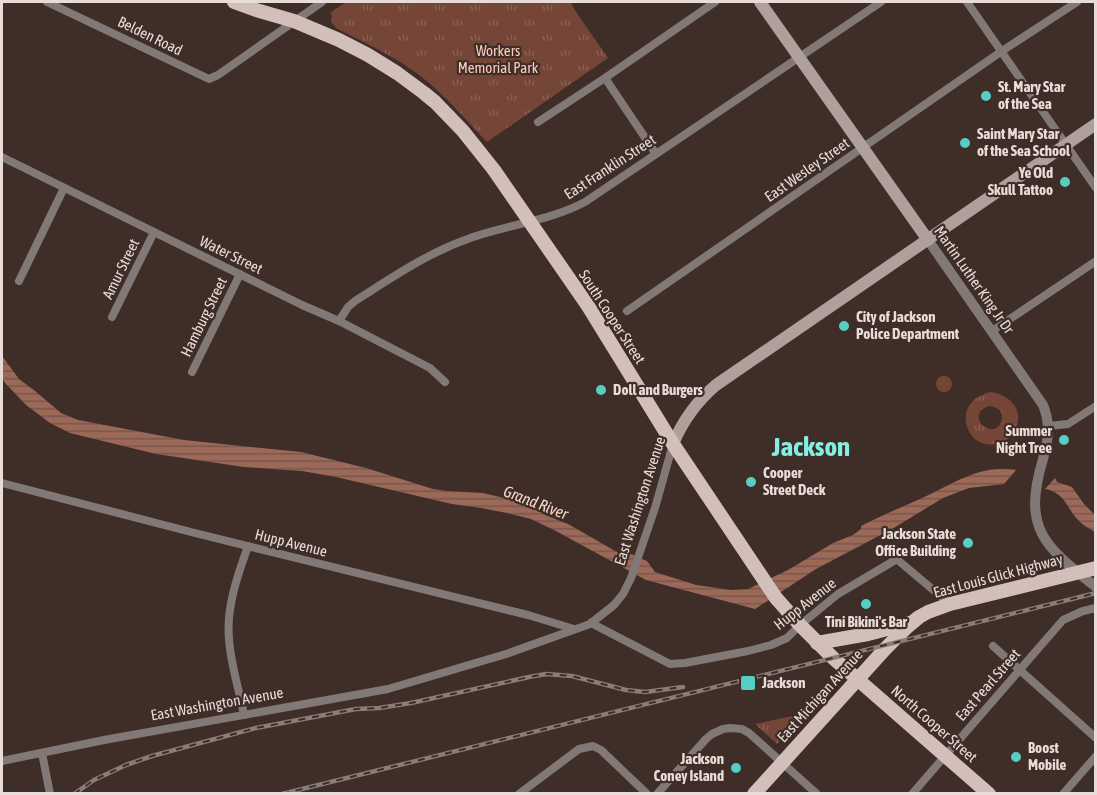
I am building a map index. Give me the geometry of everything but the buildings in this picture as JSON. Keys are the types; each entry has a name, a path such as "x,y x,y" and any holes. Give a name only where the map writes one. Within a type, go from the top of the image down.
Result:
{"main road":[{"name":"South Cooper Street","path":"234,2 294,21 368,55 397,73 435,102 463,131 484,155 603,330 673,444 776,598 800,626 858,680"},
{"name":"South Cooper Street","path":"264,2 294,21"},
{"name":"Martin Luther King Jr Dr","path":"760,2 928,240"},
{"name":"East Washington Avenue","path":"673,444 682,422 710,390 1095,124"},
{"name":"East Louis Glick Highway","path":"912,622 928,612 950,604 1095,568"},
{"path":"817,643 868,634 912,622"},
{"name":"East Michigan Avenue","path":"754,794 912,622"},
{"name":"North Cooper Street","path":"858,680 989,794"}],"street":[{"name":"Belden Road","path":"47,2 209,79 294,21"},
{"path":"294,21 322,2"},
{"path":"538,122 715,2"},
{"name":"East Franklin Street","path":"339,321 355,301 436,253 472,237 546,219 592,198 881,2"},
{"path":"967,2 1095,188"},
{"name":"East Wesley Street","path":"627,311 1002,51 1077,2"},
{"path":"605,78 656,154"},
{"name":"Water Street","path":"2,157 339,321 430,368 445,382"},
{"path":"19,281 64,188"},
{"name":"Amur Street","path":"112,318 154,232"},
{"name":"Martin Luther King Jr Dr","path":"928,240 1046,411 1048,439 1035,492 1035,516 1048,545 1095,587"},
{"path":"992,331 1095,261"},
{"name":"Hamburg Street","path":"192,372 240,274"},
{"path":"1048,426 1068,424 1095,406"},
{"name":"East Washington Avenue","path":"2,761 406,684 509,653 591,623 614,606 631,578 673,444"},
{"name":"Hupp Avenue","path":"2,483 528,615 575,630"},
{"path":"244,715 229,643 229,618 232,599 248,546"},
{"path":"887,552 950,604"},
{"name":"Hupp Avenue","path":"591,623 670,664 748,651 787,638 838,594 897,559"},
{"name":"East Pearl Street","path":"912,794 1063,620 1095,608"},
{"path":"993,646 1095,738"},
{"path":"657,794 706,739 716,731 730,728 742,729 749,733 817,794"},
{"path":"519,794 579,750 593,746 601,750 648,794"},
{"path":"42,753 50,794"},
{"path":"1063,794 1095,756"}],"green space":[{"name":"Workers Memorial Park","path":"346,2 571,2 608,58 487,142 443,96 418,74 384,52 336,28 331,22 330,13"},
{"path":"941,376 947,376 952,384 950,390 941,392 936,387 936,381"},
{"path":"991,392 1005,397 1014,406 1017,411 1017,425 1008,439 999,443 987,444 978,441 971,434 966,425 966,415 969,405 978,397","holes":["989,406 998,409 1002,415 1001,422 992,429 982,425 979,420 982,410"]},
{"path":"797,715 799,719 777,744 755,724"}],"shaded area":[{"name":"Grand River","path":"2,356 19,379 61,413 78,420 184,440 301,452 366,468 433,489 483,493 508,499 532,507 568,524 624,556 631,554 647,561 655,572 696,585 731,590 748,589 788,570 833,543 853,535 861,529 861,526 966,477 991,470 1016,470 1004,484 969,488 943,498 892,529 816,569 755,609 646,580 531,519 452,504 336,477 156,454 70,433 50,423 26,405 5,383 2,378"},
{"path":"1055,478 1057,482 1072,487 1095,515 1095,532 1079,521 1062,497 1045,489"}],"railway":[{"path":"282,794 1096,593"},
{"path":"74,794 94,780 126,765 256,728 356,709 411,703 546,674 572,676 626,690 645,692 683,687"}],"place":[{"name":"St. Mary Star of the Sea","path":"986,96"},
{"name":"Saint Mary Star of the Sea School","path":"965,143"},
{"name":"Ye Old Skull Tattoo","path":"1065,182"},
{"name":"City of Jackson Police Department","path":"844,326"},
{"name":"Doll and Burgers","path":"601,390"},
{"name":"Summer Night Tree","path":"1064,440"},
{"name":"Cooper Street Deck","path":"751,482"},
{"name":"Jackson State Office Building","path":"968,543"},
{"name":"Tini Bikini's Bar","path":"866,604"},
{"name":"Jackson","path":"748,683"},
{"name":"Boost Mobile","path":"1016,757"},
{"name":"Jackson Coney Island","path":"736,768"}],"district":[{"name":"Jackson","path":"811,447"}]}
